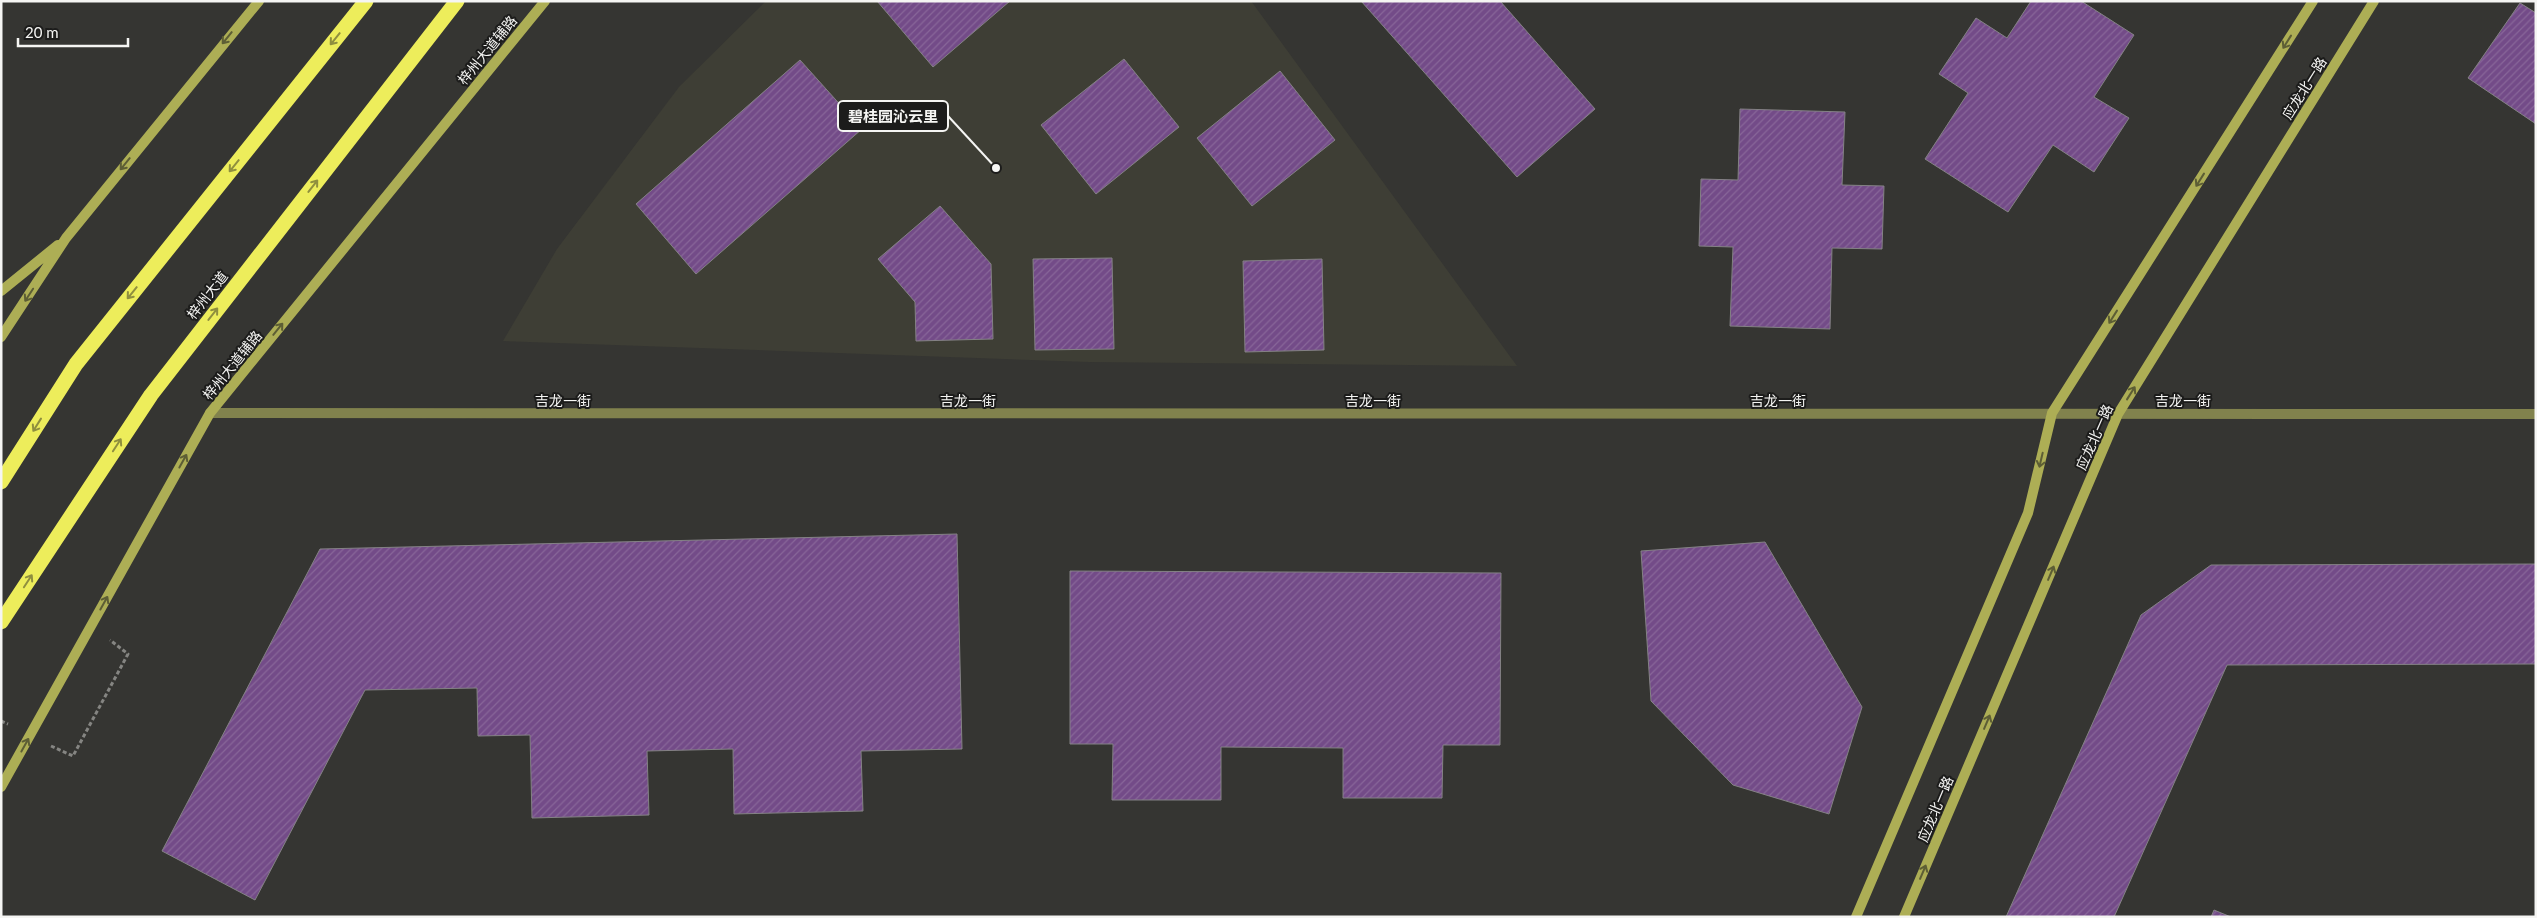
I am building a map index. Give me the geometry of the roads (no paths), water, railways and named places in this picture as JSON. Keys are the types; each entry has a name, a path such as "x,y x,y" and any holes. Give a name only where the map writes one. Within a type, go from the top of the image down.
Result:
{"highway":[{"path":"1,482 76,364 366,1"},
{"name":"梓州大道","path":"1,622 151,395 457,1"}],"street":[{"path":"1,337 66,238 259,1"},
{"name":"梓州大道辅路","path":"2,786 210,413 543,1"},
{"path":"1856,917 2028,513 2052,413 2313,1"},
{"name":"应龙北一路","path":"1904,917 2118,414 2374,1"},
{"path":"1,291 66,238"},
{"name":"吉龙一街","path":"210,413 2536,414"}],"place":[{"name":"碧桂园沁云里","path":"996,168"}]}
